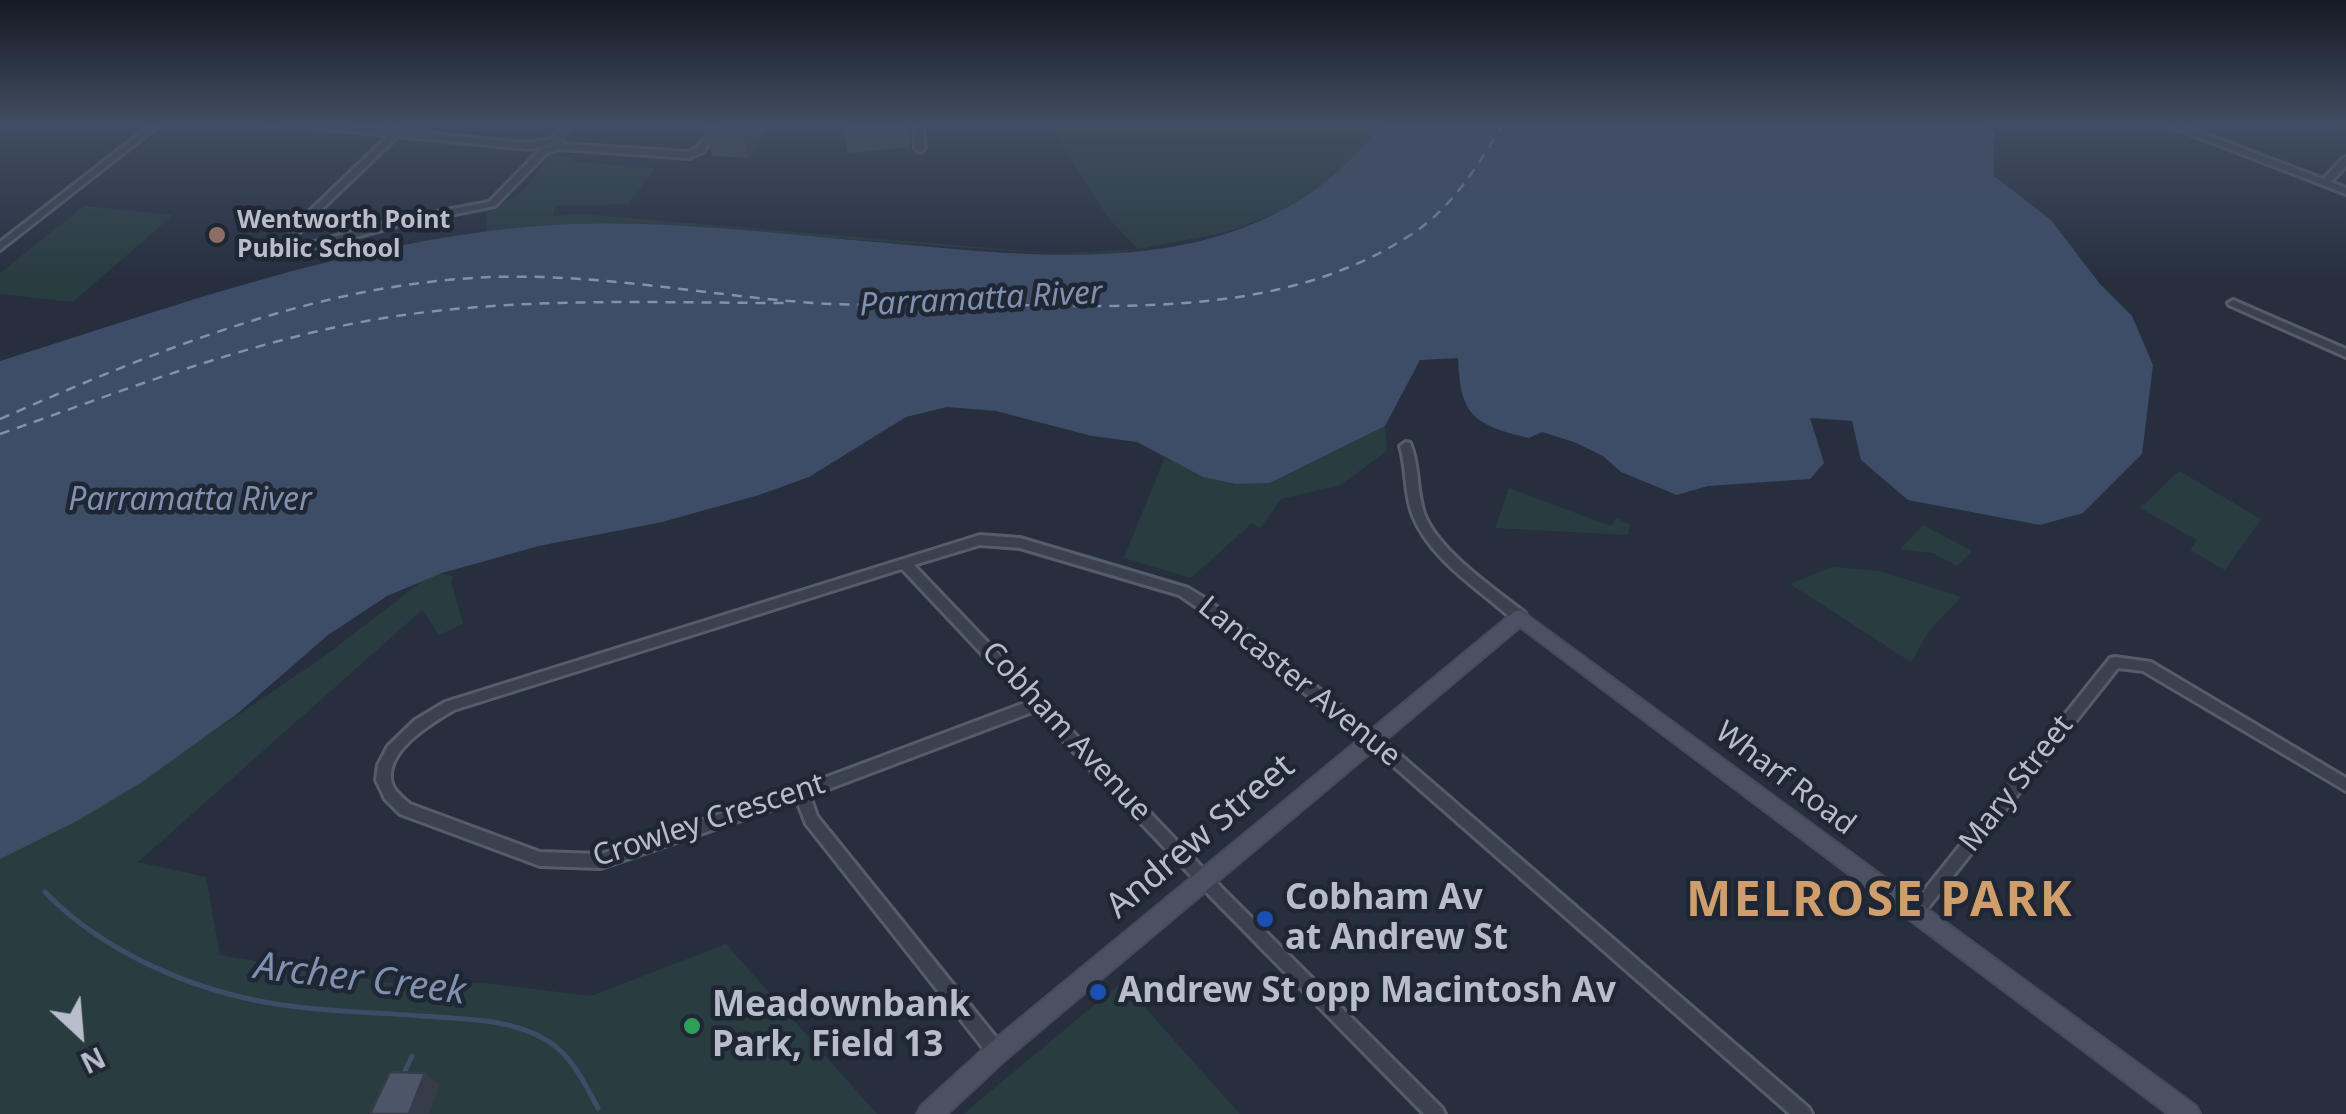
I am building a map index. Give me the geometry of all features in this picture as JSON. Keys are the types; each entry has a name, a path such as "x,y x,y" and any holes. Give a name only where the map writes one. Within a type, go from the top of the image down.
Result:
{"main road":[{"name":"Andrew Street","path":"929,1114 997,1052 1520,617"},
{"name":"Wharf Road","path":"1520,617 2188,1114"}],"street":[{"path":"0,246 90,176"},
{"path":"351,176 296,228 288,239 290,246 309,247 398,222 492,204 517,176"},
{"path":"2309,176 2346,190"},
{"path":"2325,182 2331,176"},
{"path":"2233,303 2346,353"},
{"name":"Wharf Road","path":"1406,446 1414,467 1416,503 1425,527 1520,617"},
{"name":"Lancaster Avenue","path":"384,786 384,769 407,732 450,706 980,540 1002,540 1183,591 1372,738 1803,1114"},
{"name":"Cobham Avenue","path":"906,564 1205,880 1436,1114"},
{"name":"Mary Street","path":"1915,914 2106,670 2123,660 2146,666 2346,785"},
{"name":"Crowley Crescent","path":"384,786 390,800 405,810 540,859 601,861 802,793 1040,704"},
{"path":"802,793 811,819 997,1052"}],"green space":[{"path":"534,176 650,176 628,204 555,206 553,216 581,214 1059,254 1138,249 1109,219 1082,176 1334,176 1284,210 1227,232 1097,257 635,224 486,233 487,212 522,192"},
{"path":"84,206 173,215 73,302 0,294 0,273"},
{"path":"1385,426 1387,451 1340,485 1281,499 1260,528 1252,523 1191,578 1124,558 1164,459 1270,483"},
{"path":"2179,471 2261,519 2225,570 2190,550 2197,540 2140,508"},
{"path":"1509,488 1611,526 1617,518 1630,525 1628,535 1495,528"},
{"path":"1923,525 1972,551 1957,566 1933,553 1900,549"},
{"path":"1832,567 1880,571 1961,597 1929,631 1911,662 1790,584"},
{"path":"442,573 454,577 451,581 463,624 439,635 422,610 138,862 206,877 220,955 409,986 485,983 591,996 726,944 877,1114 0,1114 0,834 179,755 325,656 421,582"},
{"path":"1122,982 1240,1114 964,1114 980,1100"}],"water":[{"name":"Parramatta River","path":"1333,176 1994,176 2051,220 2100,284 2132,316 2153,365 2142,454 2083,513 2040,525 1908,500 1861,460 1852,421 1810,418 1824,463 1810,479 1708,486 1677,495 1621,472 1603,456 1574,442 1542,432 1529,438 1483,422 1474,415 1462,393 1458,358 1420,360 1385,426 1270,483 1236,484 1203,477 1137,442 1092,436 996,411 947,407 906,417 809,477 759,495 662,522 539,546 442,573 387,596 328,635 237,714 142,782 77,821 0,859 0,361 260,280 458,235 615,223 1021,254 1088,255 1155,250 1218,236 1278,212"}],"building":[{"path":"390,1072 425,1073 409,1114 370,1114"}],"waterway":[{"name":"Archer Creek","path":"45,892 68,914 122,950 151,966 213,989 294,1007 486,1021 534,1033 564,1054 598,1108"},
{"path":"404,1073 412,1056"}],"ferry route":[{"path":"0,419 172,348 231,328 350,295 411,284 473,278 555,278 842,304 1139,305 1253,294 1308,282 1361,262 1426,223 1469,176"},
{"path":"0,434 230,355 372,320 528,304 790,303"}],"place":[{"name":"Wentworth Point Public School","path":"217,235"},
{"name":"Cobham Av at Andrew St","path":"1265,919"},
{"name":"Andrew St opp Macintosh Av","path":"1098,992"},
{"name":"Meadownbank Park, Field 13","path":"692,1026"}],"district":[{"name":"MELROSE PARK","path":"1880,902"}]}
